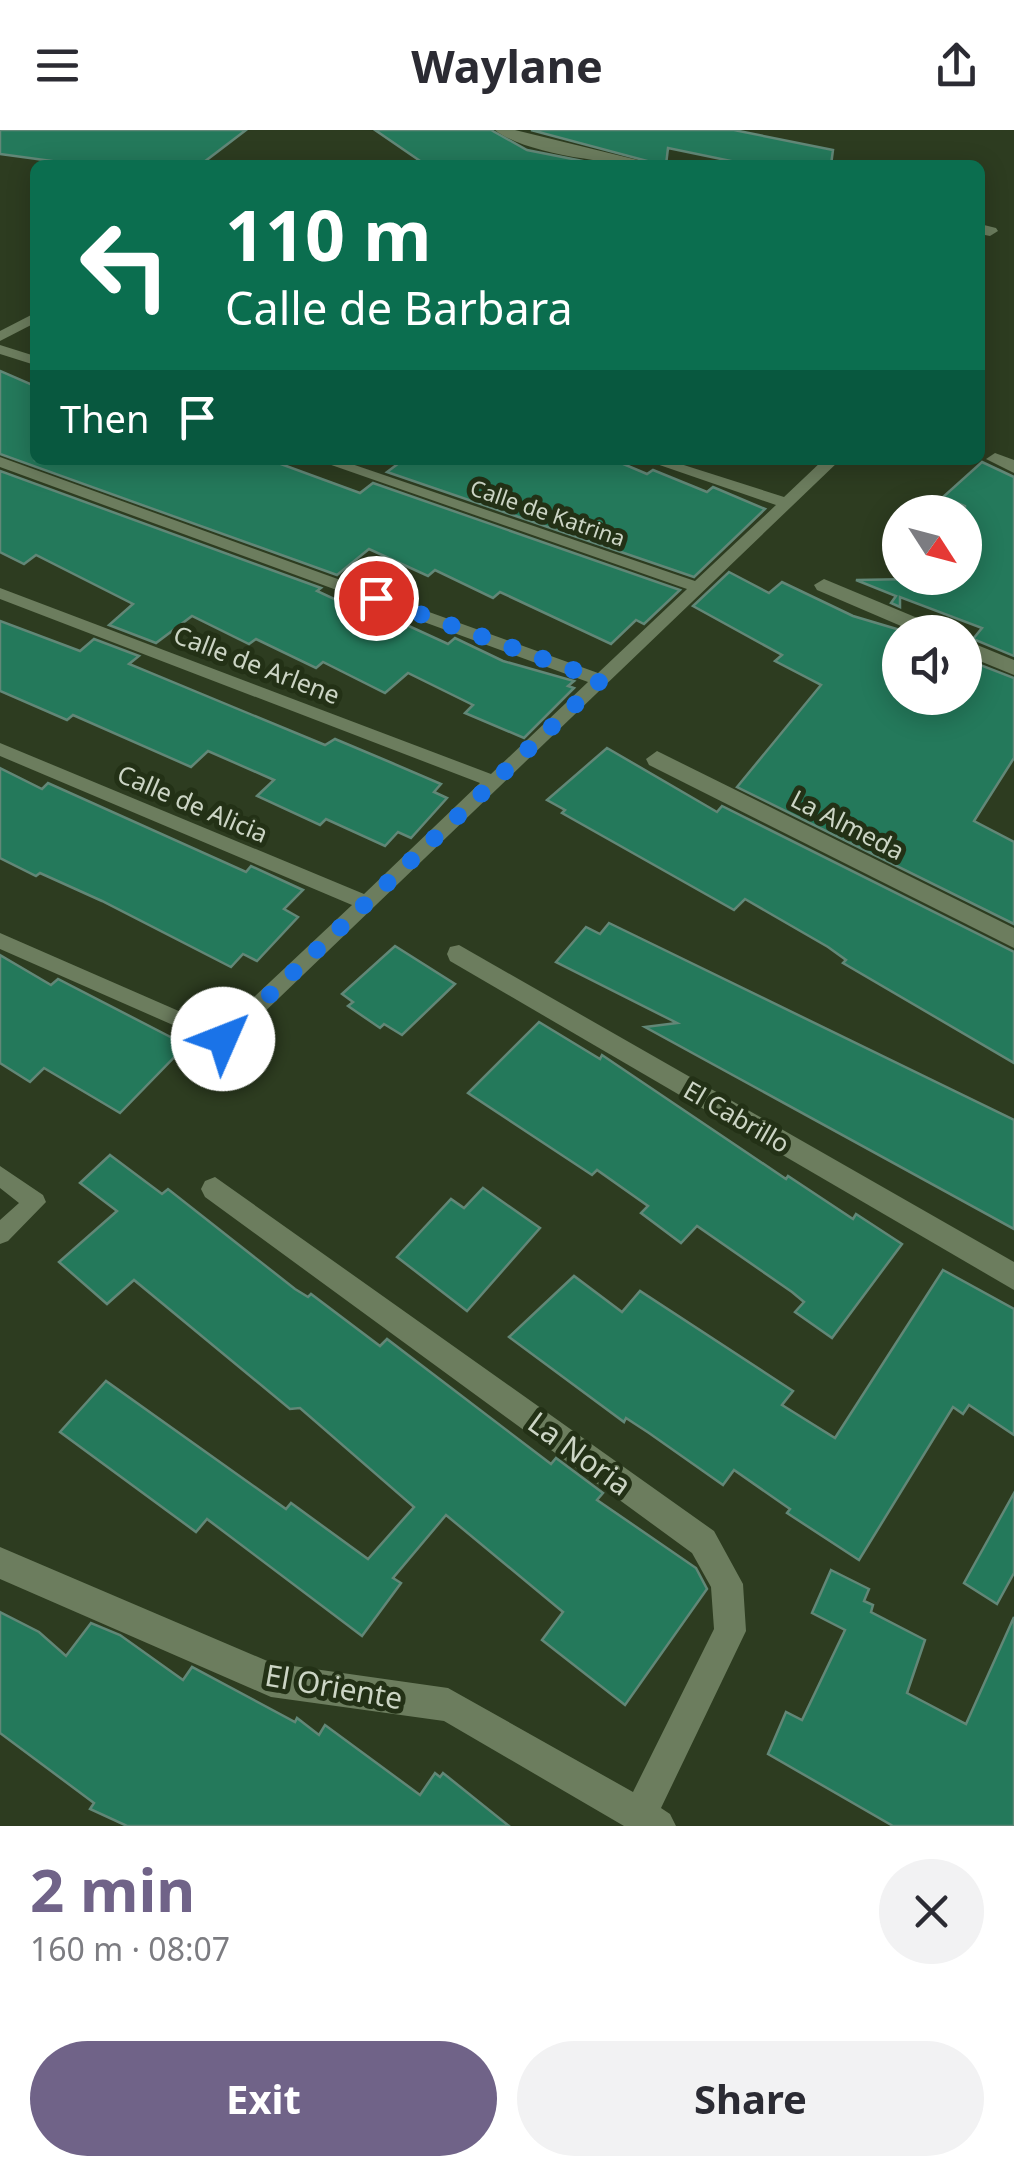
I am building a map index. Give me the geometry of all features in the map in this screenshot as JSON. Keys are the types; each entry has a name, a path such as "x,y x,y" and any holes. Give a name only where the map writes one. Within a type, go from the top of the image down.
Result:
{"street":[{"path":"502,130 526,140 625,160"},
{"path":"994,459 1014,467"},
{"path":"824,586 892,615"},
{"path":"982,654 1014,668"},
{"name":"La Almeda","path":"656,759 1014,939"},
{"name":"El Cabrillo","path":"459,954 1014,1277"},
{"name":"La Noria","path":"215,1189 703,1542 727,1584 730,1631 649,1820"},
{"name":"El Oriente","path":"0,1564 271,1680 448,1705 649,1820"}],"lane":[{"path":"0,337 30,320"},
{"path":"0,349 30,359"},
{"path":"0,462 601,680"},
{"name":"Calle de Katrina","path":"340,465 700,588"},
{"path":"669,465 787,503"},
{"path":"0,941 223,1039 827,465"},
{"name":"Calle de Arlene","path":"0,593 496,782"},
{"name":"Calle de Alicia","path":"0,749 368,902"},
{"path":"0,1175 34,1202 0,1234"}],"building":[{"path":"0,130 246,130 207,160 44,160 0,154"},
{"path":"375,130 491,130 527,150 578,160 419,160"},
{"path":"531,130 734,130 833,150 832,160 726,160 668,148 667,160 643,160"},
{"path":"0,371 30,384 30,465 0,454"},
{"path":"985,463 1014,477 1014,656 982,643 982,615 948,615 900,597 900,607 891,603 896,596 982,595 982,495 945,495 979,465"},
{"path":"31,465 284,465 360,493 373,483 680,590 644,624 636,620 611,644 500,592 493,598 435,570 428,576 369,549 337,575"},
{"path":"396,465 626,465 647,474 653,470 707,492 713,487 765,509 694,577 387,472"},
{"path":"0,471 321,588 317,591 392,626 398,621 448,644 455,638 503,661 574,681 568,686 574,688 524,738 465,713 473,705 408,673 385,693 323,662 316,668 256,639 249,644 192,616 156,643 109,625 133,604 36,555 24,564 0,552"},
{"path":"729,572 769,593 782,582 853,616 882,625 882,715 982,715 982,666 1014,678 1014,758 974,821 1014,842 1014,924 737,787 821,685 775,661 782,655 693,606"},
{"path":"856,580 882,580 882,590"},
{"path":"0,621 80,651 94,639 139,656 129,664 325,745 335,739 392,763 441,784 434,792 447,798 411,838 398,832 385,846 326,819 320,825 257,796 274,780 208,751 191,767 73,715 67,720 0,691"},
{"path":"607,748 717,812 722,806 1014,952 1014,1063 843,963 846,960 828,947 745,899 734,910 562,813 565,810 547,800"},
{"path":"0,768 42,789 48,783 246,872 251,866 303,890 284,909 298,917 257,961 243,954 231,967 102,901 0,858"},
{"path":"609,923 1014,1120 1014,1229 645,1027 677,1023 556,962 586,927 600,934"},
{"path":"395,946 455,984 402,1035 384,1024 380,1028 348,1006 353,1002 342,994"},
{"path":"0,955 51,985 58,979 186,1045 120,1113 44,1068 30,1082 0,1063"},
{"path":"539,1022 600,1059 602,1055 786,1179 788,1176 853,1219 856,1214 902,1244 832,1338 795,1312 804,1302 792,1292 697,1226 681,1243 641,1213 648,1206 597,1170 592,1175 468,1093"},
{"path":"110,1155 162,1194 168,1189 295,1289 308,1297 311,1294 380,1346 387,1339 551,1464 556,1458 603,1493 597,1500 696,1568 707,1589 625,1705 542,1640 563,1612 446,1515 393,1578 401,1583 362,1636 207,1519 196,1532 60,1432 106,1381 286,1509 291,1503 368,1559 414,1507 300,1408 290,1409 134,1280 107,1304 59,1262 117,1211 80,1183"},
{"path":"483,1188 540,1228 467,1311 397,1257 451,1199 464,1208"},
{"path":"943,1270 1014,1309 1014,1435 969,1405 963,1414 953,1407 859,1560 787,1513 790,1509 734,1470 723,1485 626,1418 624,1422 509,1337 574,1276 622,1312 640,1291 793,1391 782,1405 835,1438"},
{"path":"1014,1493 1014,1573 997,1604 964,1583"},
{"path":"831,1570 869,1589 864,1601 873,1605 871,1612 925,1640 907,1693 966,1724 1014,1617 1014,1826 893,1826 768,1754 786,1712 802,1720 845,1630 812,1613"},
{"path":"0,1612 39,1632 66,1656 91,1623 120,1635 183,1680 192,1667 295,1722 297,1718 319,1735 325,1725 420,1795 435,1773 440,1777 443,1773 509,1826 127,1826 90,1809 94,1803 0,1733"}],"route":[{"path":"223,1039 601,680 376,598"}]}
